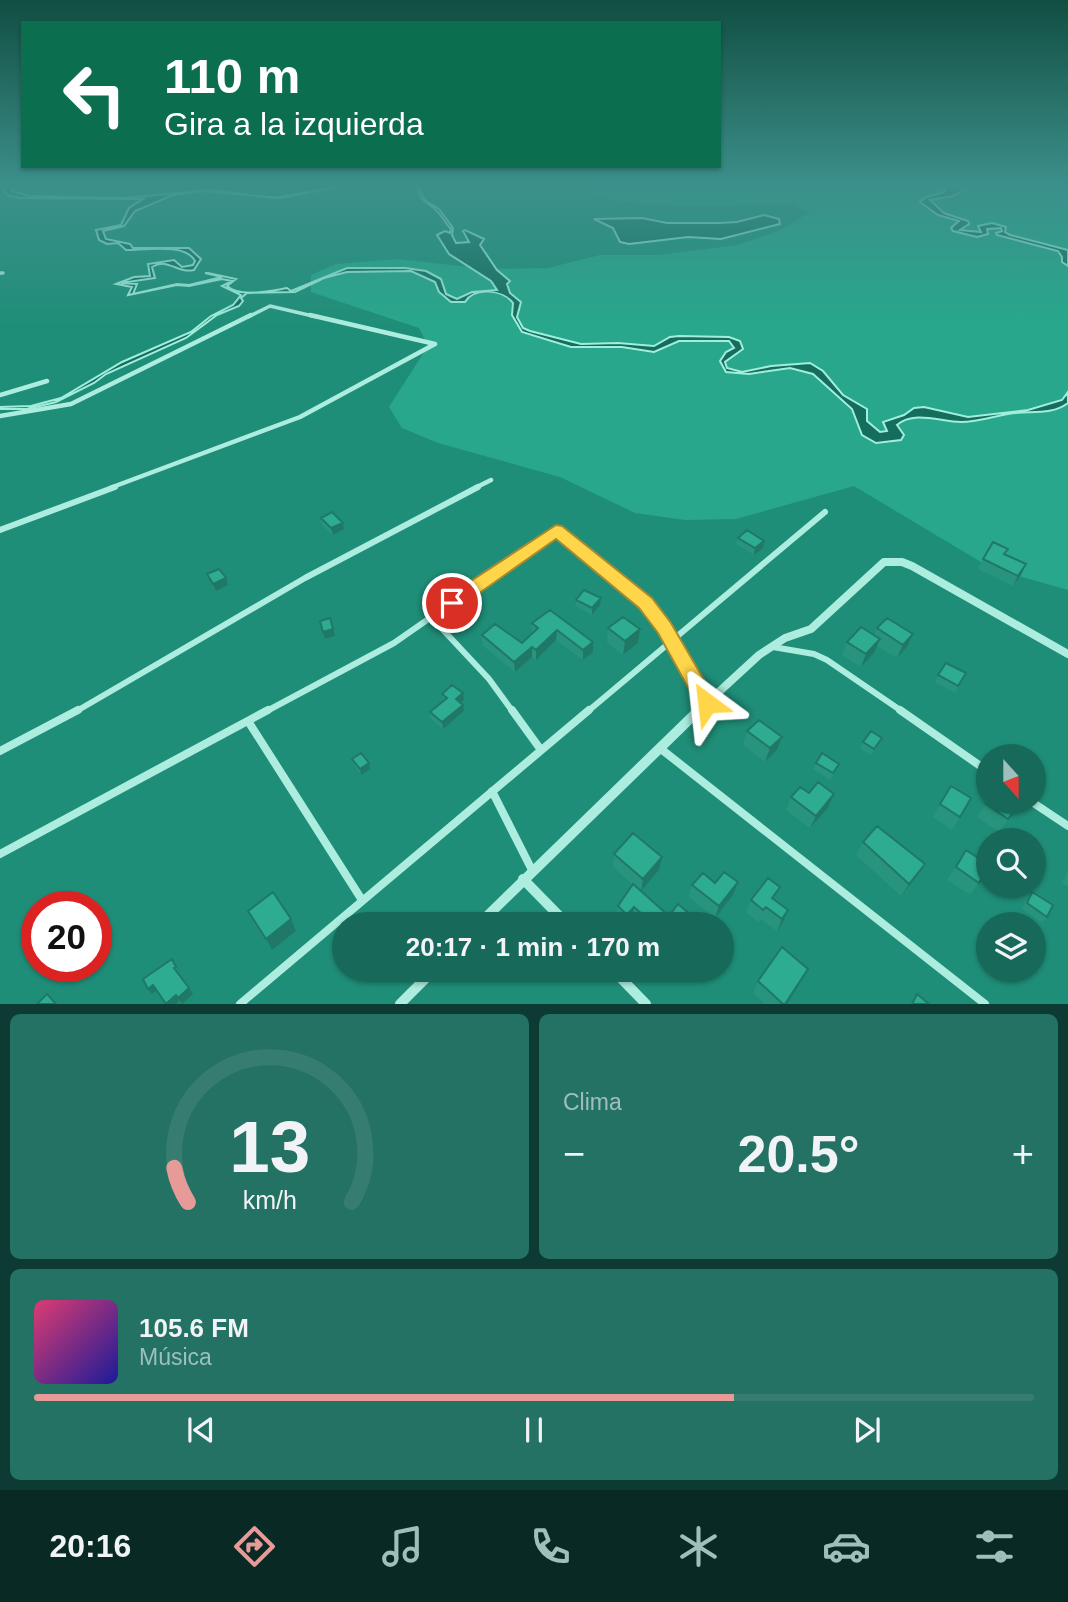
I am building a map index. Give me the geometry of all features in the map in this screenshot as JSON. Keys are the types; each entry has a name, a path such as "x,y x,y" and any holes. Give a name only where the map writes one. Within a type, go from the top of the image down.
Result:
{"street":[{"path":"491,912 659,747 760,654 785,638 811,629 884,562 894,561 912,566 1068,654"},
{"path":"523,879 555,912"},
{"path":"400,1003 422,982"},
{"path":"625,982 646,1003"}],"lane":[{"path":"0,416 71,404 270,306 435,345 300,416 0,530"},
{"path":"0,395 47,381"},
{"path":"0,751 77,711 304,578 491,480"},
{"path":"240,1003 825,512"},
{"path":"0,854 394,643 556,530 646,603 665,628 707,703"},
{"path":"430,617 489,679 541,750"},
{"path":"773,647 814,654 827,660 976,763"},
{"path":"248,721 362,900"},
{"path":"659,747 985,1003"},
{"path":"492,791 532,870"},
{"path":"1046,811 1068,826"}],"green space":[{"path":"775,232 1068,232 1068,590 991,568 854,486 736,519 685,520 635,513 560,477 438,443 402,428 389,407 428,346 419,328 311,292 311,275 336,264 398,259 487,269 548,268 600,255 658,255 738,245"}],"water":[{"path":"97,232 103,232 106,239 130,244 133,248 189,248 201,259 194,270 188,271 158,264 152,267 155,278 121,283 137,284 133,294 128,295 132,287 116,284 134,277 150,276 148,264 174,260 182,267 193,265 195,261 190,255 174,250 126,250 118,243 107,244 99,240"},
{"path":"452,232 456,243 469,242 463,232 469,232 484,239 480,245 497,270 510,281 507,284 510,293 521,302 517,317 523,328 581,344 654,346 670,337 729,337 740,341 743,349 725,362 727,368 742,372 771,366 810,363 823,371 843,395 867,409 867,421 880,432 887,431 883,422 904,415 914,408 924,407 968,417 1028,410 1062,400 1068,392 1068,403 1049,411 1015,413 968,422 911,418 897,425 904,435 901,440 876,443 862,435 852,409 813,374 790,368 749,374 726,372 720,361 726,352 734,348 729,341 679,341 654,352 622,347 571,347 522,332 512,315 513,303 503,295 482,292 465,302 451,302 439,292 435,282 411,271 347,272 324,278 295,292 257,293 287,288 291,291 347,268 405,268 426,271 441,279 446,294 457,299 472,292 497,290 491,281 449,254 437,235"},
{"path":"615,232 749,232 721,239 688,237 629,244 620,242"},
{"path":"956,232 988,232 988,234 977,237"},
{"path":"1005,232 1068,250 1068,266 1062,262 1058,251 996,233"},
{"path":"205,273 236,279 227,286 239,292 254,293 247,293 241,298 243,301 239,306 217,315 186,338 106,374 56,402 27,409 0,409 31,406 61,398 122,362 191,332 211,316 233,305 241,295 222,286 232,281 222,279 189,286 177,285 134,294 177,284 189,285 222,277"}],"building":[{"path":"332,512 343,523 331,528 321,518"},
{"path":"747,530 764,541 755,548 738,538"},
{"path":"993,542 1008,549 1004,554 1026,564 1018,576 983,559"},
{"path":"219,569 226,578 213,584 207,574"},
{"path":"584,590 601,598 592,608 576,600"},
{"path":"550,610 593,642 583,650 557,630 536,650 532,647 514,662 482,635 495,624 522,643 538,628 532,623"},
{"path":"623,617 640,629 625,641 608,628"},
{"path":"330,618 333,629 323,632 320,621"},
{"path":"887,618 913,634 903,645 877,628"},
{"path":"861,627 880,639 866,654 847,642"},
{"path":"946,663 966,673 958,686 938,675"},
{"path":"452,685 463,693 456,699 463,705 442,722 430,712 447,698 442,694"},
{"path":"759,720 782,737 770,748 747,731"},
{"path":"871,731 882,738 874,749 863,742"},
{"path":"361,753 369,763 360,769 352,759"},
{"path":"822,753 839,764 833,773 816,763"},
{"path":"818,782 834,794 816,816 791,797 800,787 809,793"},
{"path":"951,786 971,798 960,817 940,804"},
{"path":"877,826 925,864 909,884 863,842"},
{"path":"633,833 662,857 643,879 614,854"},
{"path":"966,850 976,857 976,881 956,867"},
{"path":"724,872 738,882 719,906 692,885 703,873 715,883"},
{"path":"768,878 780,887 772,898 788,910 782,919 766,907 763,910 751,900"},
{"path":"633,884 664,912 640,912 634,907 630,912 624,912 618,906"},
{"path":"273,892 291,919 266,939 248,911"},
{"path":"1029,898 1042,898 1053,905 1047,917 1046,912 1040,912 1027,903"},
{"path":"678,904 687,912 672,912"},
{"path":"782,947 808,969 785,1004 758,981"},
{"path":"172,959 176,967 174,968 189,988 166,1004 153,985 148,989 143,979"},
{"path":"47,994 56,1004 37,1004"},
{"path":"917,994 929,1004 912,1004"}],"route":[{"path":"452,603 556,530 646,603 665,628 707,703"}]}
